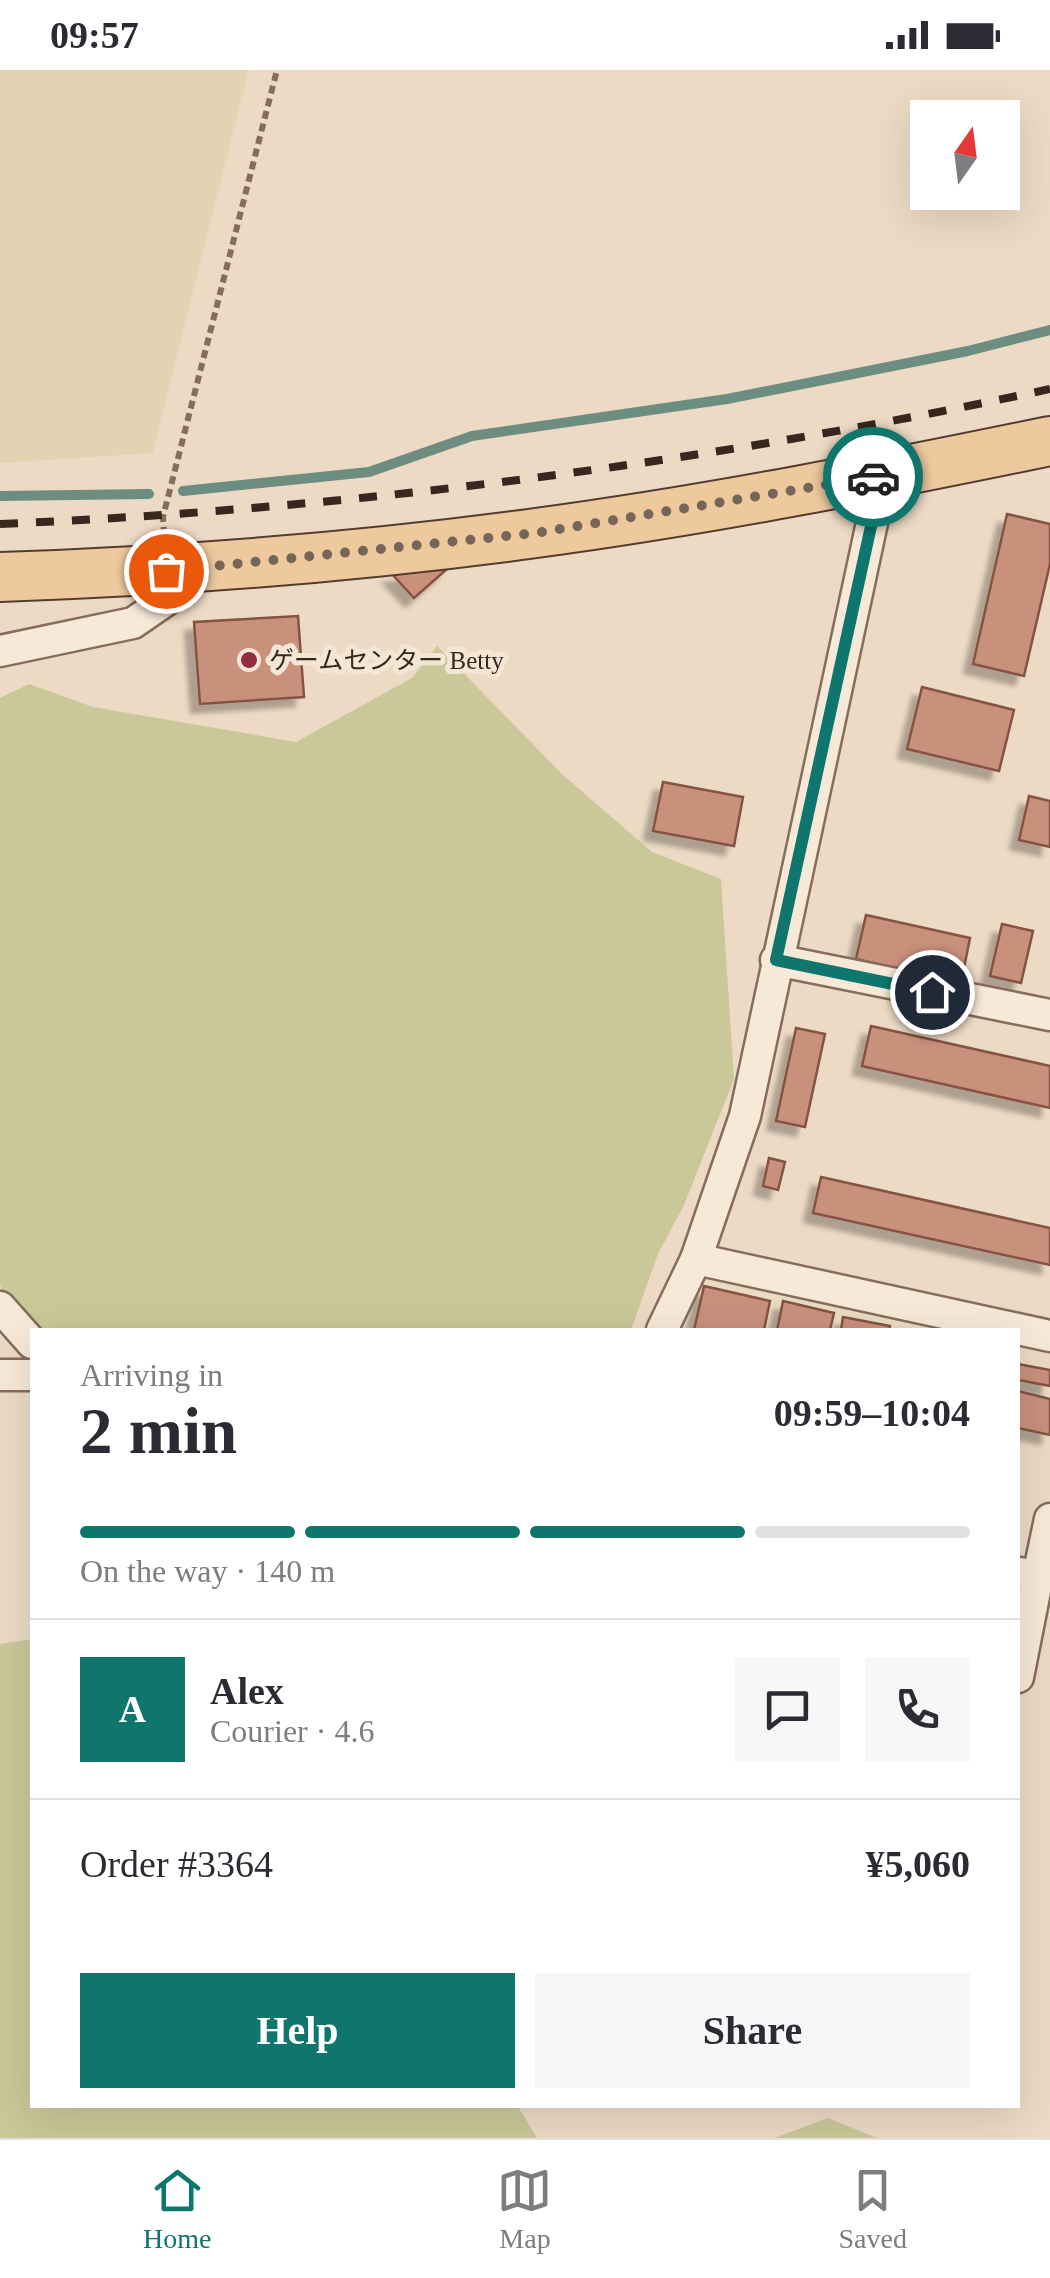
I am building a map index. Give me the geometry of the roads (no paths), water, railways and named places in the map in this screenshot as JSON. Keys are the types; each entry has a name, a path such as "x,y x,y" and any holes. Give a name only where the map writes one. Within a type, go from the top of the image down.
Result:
{"main road":[{"path":"0,577 166,571 536,533 882,476 1050,441"}],"street":[{"path":"663,1328 696,1258 745,1116 882,476"},
{"path":"0,651 133,623 165,601 166,571"},
{"path":"776,960 1050,1016"},
{"path":"696,1258 1014,1328"},
{"path":"0,1307 30,1341"},
{"path":"1020,1329 1050,1336"},
{"path":"0,1376 30,1376"},
{"path":"1020,1657 1028,1574 1050,1519"}],"waterway":[{"path":"183,491 369,472 472,436 727,399 968,351 1050,330"},
{"path":"0,496 149,494"}],"railway":[{"path":"0,524 264,507 528,479 790,439 1050,389"}],"place":[{"name":"ゲームセンター Betty","path":"249,660"}]}
